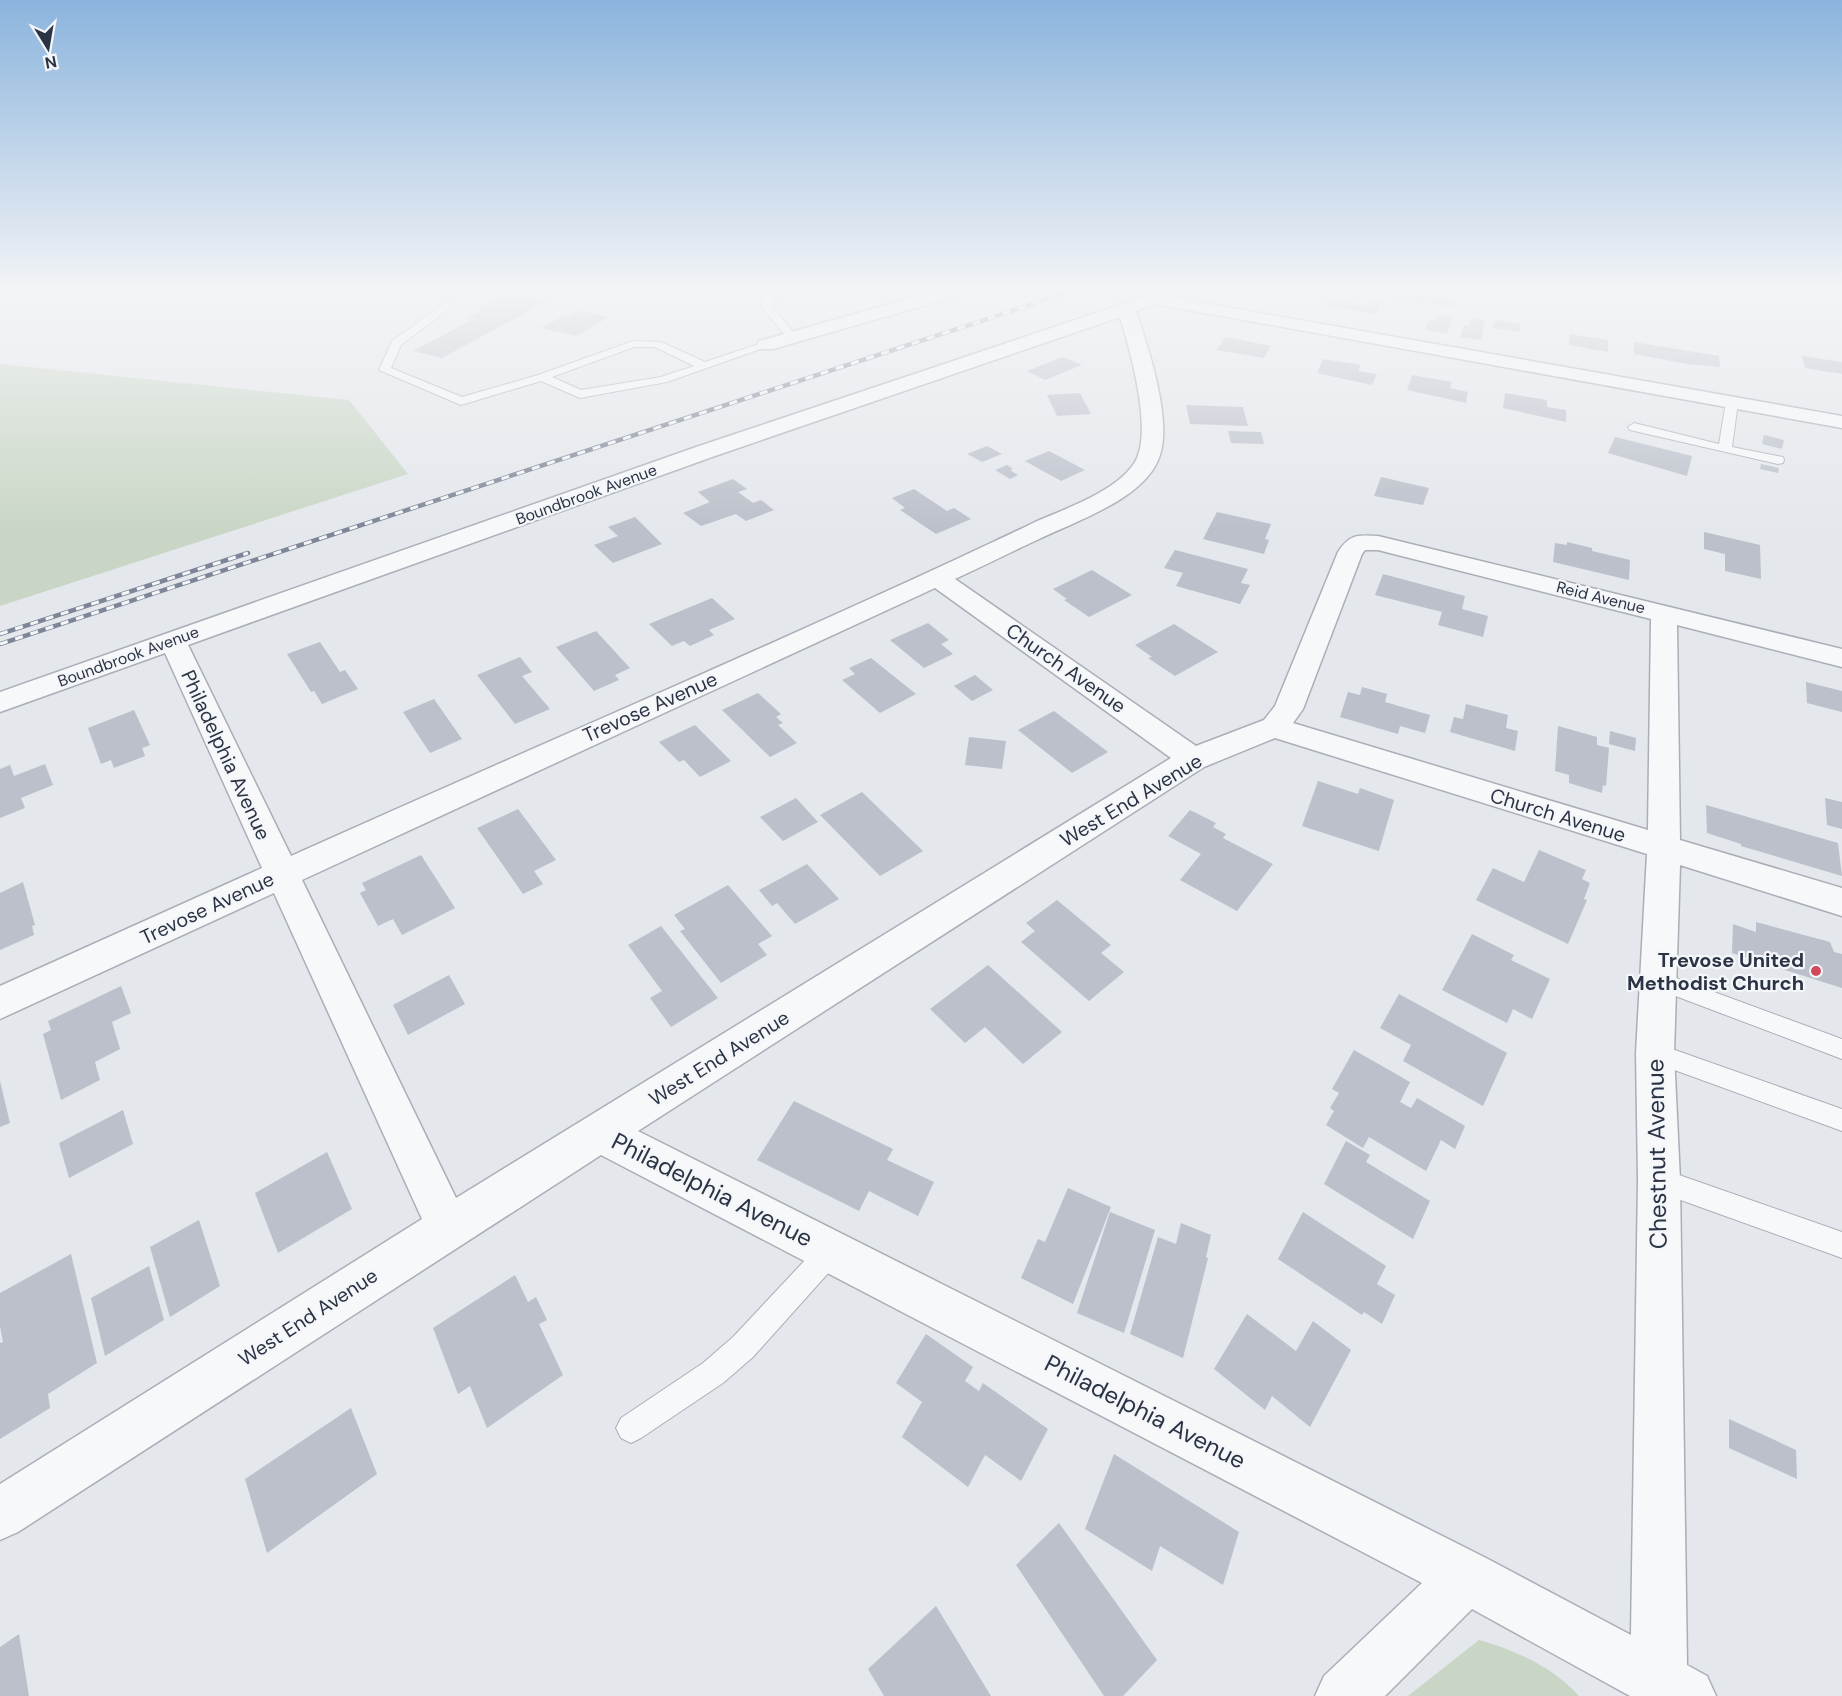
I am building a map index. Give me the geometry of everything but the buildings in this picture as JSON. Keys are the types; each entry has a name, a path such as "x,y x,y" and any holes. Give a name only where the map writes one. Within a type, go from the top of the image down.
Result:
{"street":[{"name":"Boundbrook Avenue","path":"0,702 707,451 941,371"},
{"name":"Trevose Avenue","path":"0,1003 938,578 1104,498 1144,466 1152,453 1153,440 1148,390 1144,371"},
{"path":"1568,371 1842,422"},
{"name":"Reid Avenue","path":"1274,727 1288,709 1350,552 1359,542 1378,543 1842,658"},
{"name":"Church Avenue","path":"938,578 1193,759"},
{"name":"Chestnut Avenue","path":"1664,613 1664,848 1655,1053 1669,1691"},
{"name":"Philadelphia Avenue","path":"173,640 448,1228"},
{"name":"Church Avenue","path":"1274,727 1842,902"},
{"name":"West End Avenue","path":"0,1514 448,1228 1193,759 1274,727"},
{"name":"Philadelphia Avenue","path":"600,1133 1467,1577 1669,1691"},
{"path":"1344,1696 1467,1577"}],"lane":[{"path":"388,371 461,402 556,371"},
{"path":"542,376 580,394 663,380 689,371"},
{"path":"1725,449 1732,402"},
{"path":"1634,427 1778,460"},
{"path":"1657,980 1842,1049"},
{"path":"1655,1053 1842,1120"},
{"path":"1659,1180 1842,1245"},
{"path":"631,1428 713,1373 743,1347 831,1251"}],"green space":[{"path":"0,371 69,371 349,400 408,474 0,606"},
{"path":"1479,1640 1533,1661 1557,1676 1579,1696 1408,1696"}],"railway":[{"path":"0,644 829,371"},
{"path":"0,634 248,553"}],"place":[{"name":"Trevose United Methodist Church","path":"1816,971"}]}
